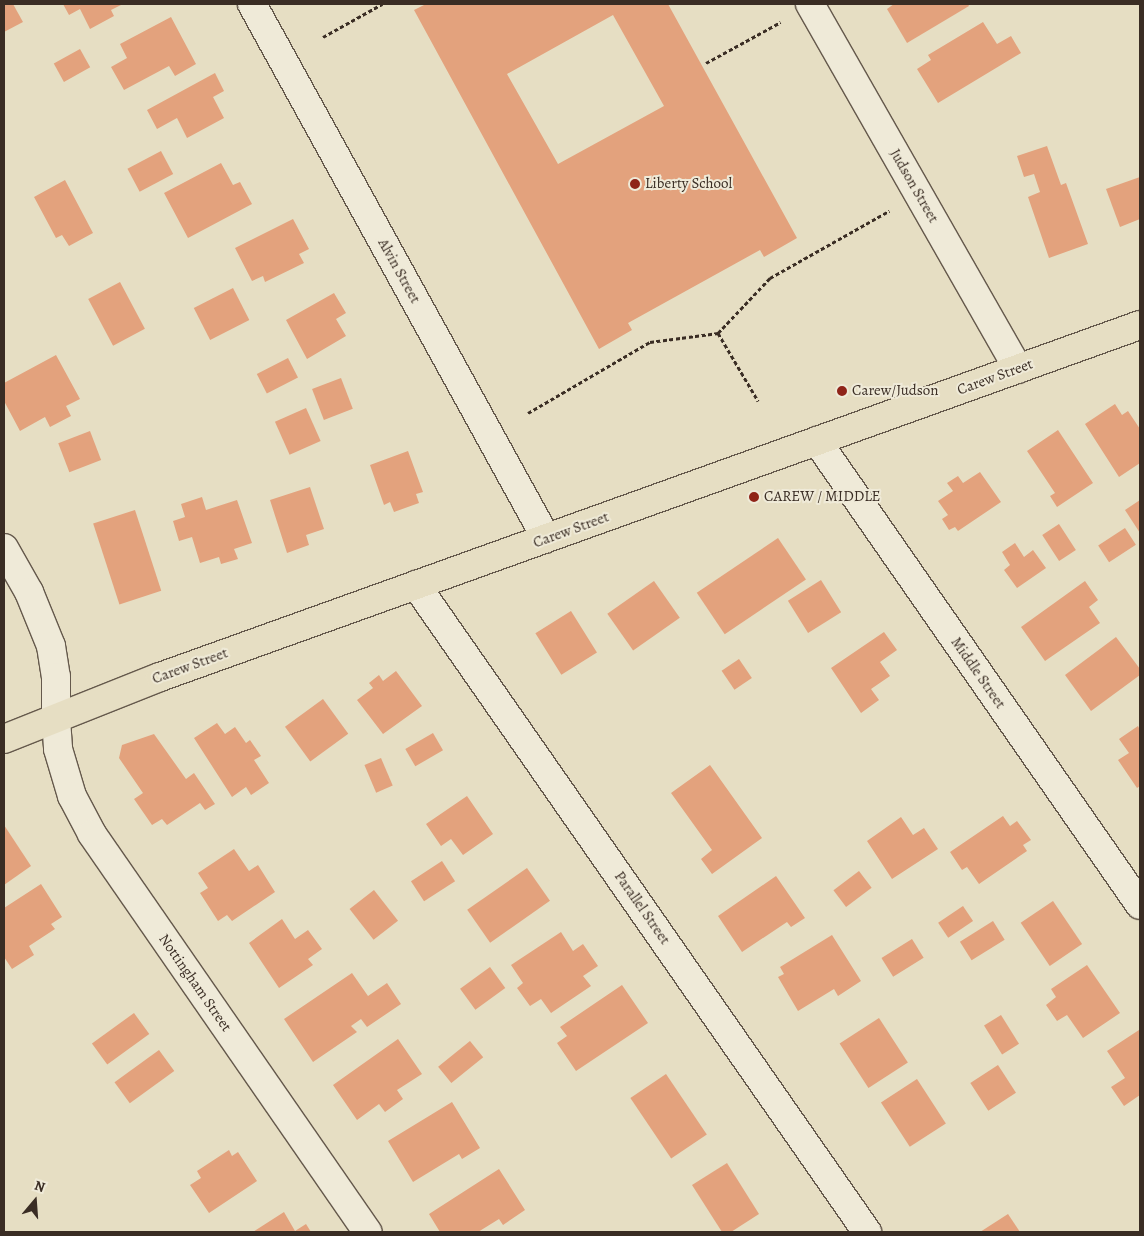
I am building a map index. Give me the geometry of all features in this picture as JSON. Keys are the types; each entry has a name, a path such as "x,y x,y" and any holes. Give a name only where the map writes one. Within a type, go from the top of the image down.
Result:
{"main road":[{"name":"Carew Street","path":"4,739 160,676 1140,325"}],"street":[{"name":"Alvin Street","path":"252,4 546,538"},
{"name":"Judson Street","path":"810,4 1018,369"},
{"name":"Middle Street","path":"817,441 1140,905"},
{"name":"Nottingham Street","path":"4,548 29,592 51,646 56,677 58,749 72,796 92,834 368,1232"},
{"name":"Parallel Street","path":"416,585 867,1232"}],"path":[{"path":"322,37 382,4"},
{"path":"706,63 781,22"},
{"path":"528,413 650,342 718,333 770,278 889,211"},
{"path":"718,333 758,401"}],"building":[{"path":"4,4 13,4 23,22 4,32"},
{"path":"63,4 123,4 111,10 114,16 90,29 80,9 69,15"},
{"path":"426,4 668,4 797,238 764,257 760,250 628,323 632,330 599,349 414,10","holes":["613,15 664,106 558,164 507,74"]},
{"path":"894,4 968,4 969,6 907,43 887,9"},
{"path":"171,17 196,64 175,76 169,66 124,90 111,67 127,58 120,44"},
{"path":"983,22 997,44 1011,36 1021,53 938,103 917,69 931,60 928,55"},
{"path":"80,49 90,67 64,82 54,64"},
{"path":"215,73 224,91 213,97 224,118 187,138 177,118 157,129 147,110"},
{"path":"1047,146 1061,185 1066,183 1088,244 1049,258 1028,197 1040,192 1034,174 1024,177 1017,156"},
{"path":"161,151 173,174 140,192 127,169"},
{"path":"221,163 233,185 240,182 252,204 188,238 164,193"},
{"path":"1140,177 1140,219 1120,227 1106,189"},
{"path":"65,180 93,233 69,246 62,235 56,238 34,197"},
{"path":"293,219 309,249 299,254 304,263 265,282 263,276 252,281 235,248"},
{"path":"120,282 145,329 113,346 88,299"},
{"path":"233,288 249,320 210,340 194,308"},
{"path":"334,293 346,313 336,319 346,336 307,359 286,320"},
{"path":"56,355 80,399 66,406 71,416 50,427 45,417 20,431 4,401 4,383"},
{"path":"288,358 298,378 267,393 257,374"},
{"path":"341,378 353,409 324,420 312,389"},
{"path":"1115,404 1122,415 1128,411 1140,429 1140,463 1119,477 1085,424"},
{"path":"306,408 321,441 290,455 275,422"},
{"path":"1058,430 1093,483 1057,507 1050,496 1055,493 1027,451"},
{"path":"90,431 101,460 69,472 58,443"},
{"path":"408,451 423,492 416,494 419,503 394,512 390,502 384,505 370,465"},
{"path":"980,472 1001,502 958,531 955,527 949,530 942,519 948,515 938,501 953,491 947,483 958,476 963,483"},
{"path":"310,487 324,529 306,535 309,545 287,553 270,500"},
{"path":"202,497 206,510 237,500 252,543 234,549 238,559 221,564 219,557 200,563 192,537 179,541 173,521 185,517 181,504"},
{"path":"1140,500 1140,533 1125,510"},
{"path":"135,510 161,591 119,604 93,524"},
{"path":"1059,524 1076,550 1059,561 1042,535"},
{"path":"1125,528 1136,545 1109,562 1098,545"},
{"path":"778,538 806,579 725,634 697,593"},
{"path":"1015,543 1024,557 1033,550 1046,568 1017,588 1004,570 1010,565 1002,552"},
{"path":"821,580 841,612 808,633 788,601"},
{"path":"654,581 680,618 633,651 607,614"},
{"path":"1085,581 1098,600 1089,607 1100,623 1045,661 1021,627"},
{"path":"571,611 597,653 561,675 535,633"},
{"path":"884,632 897,650 880,662 890,676 871,689 879,700 861,713 831,668"},
{"path":"1116,637 1140,669 1140,675 1091,711 1065,675"},
{"path":"739,659 752,678 734,690 722,671"},
{"path":"396,671 422,706 383,734 357,700 373,688 369,683 379,675 383,681"},
{"path":"323,699 348,734 310,761 285,727"},
{"path":"217,723 225,734 235,727 246,743 250,740 261,756 254,760 269,783 251,795 246,787 232,797 194,738"},
{"path":"1138,726 1140,730 1140,786 1137,788 1118,760 1129,753 1119,739"},
{"path":"433,733 443,750 415,766 405,749"},
{"path":"154,734 186,779 194,773 215,804 205,810 200,803 167,825 162,819 152,825 134,799 143,793 119,758 122,745"},
{"path":"381,758 393,786 376,793 364,765"},
{"path":"710,765 762,838 712,874 701,859 712,850 671,793"},
{"path":"467,796 493,834 463,855 451,839 441,846 426,824"},
{"path":"1003,816 1010,826 1017,821 1031,840 1023,845 1027,851 979,884 967,867 962,870 950,852"},
{"path":"901,817 913,835 924,828 938,849 892,879 867,841"},
{"path":"4,825 31,866 4,885"},
{"path":"234,849 249,871 258,865 275,892 232,921 227,915 218,921 200,893 208,888 198,873"},
{"path":"442,861 455,881 424,901 411,881"},
{"path":"527,868 550,901 490,943 467,910"},
{"path":"859,871 872,888 846,907 833,890"},
{"path":"776,876 805,918 791,927 787,922 742,952 718,916"},
{"path":"41,884 62,917 51,924 55,929 29,946 34,955 12,969 4,957 4,908"},
{"path":"374,890 398,921 374,940 350,909"},
{"path":"1053,901 1082,944 1050,966 1021,923"},
{"path":"963,906 973,921 948,938 938,923"},
{"path":"282,919 295,939 308,930 322,949 308,959 313,965 279,988 249,943"},
{"path":"993,921 1005,940 972,960 960,942"},
{"path":"561,932 573,951 583,944 598,966 583,976 591,986 551,1013 541,999 530,1006 517,988 523,983 511,965"},
{"path":"832,935 861,981 838,996 834,989 798,1011 778,977 784,974 780,967"},
{"path":"912,939 924,958 893,977 881,958"},
{"path":"1087,965 1120,1013 1083,1038 1067,1015 1057,1021 1046,1005 1056,997 1051,989"},
{"path":"490,967 505,988 475,1010 460,989"},
{"path":"352,973 368,996 387,983 401,1004 367,1027 361,1019 351,1026 357,1032 313,1062 284,1019"},
{"path":"622,985 648,1023 576,1071 557,1043 567,1036 560,1027"},
{"path":"134,1013 149,1034 107,1065 92,1044"},
{"path":"1001,1015 1019,1044 1002,1054 984,1026"},
{"path":"879,1018 908,1062 868,1088 840,1044"},
{"path":"1139,1030 1140,1095 1124,1106 1111,1087 1125,1078 1107,1051"},
{"path":"398,1039 422,1074 397,1090 403,1099 385,1112 379,1104 357,1120 333,1085"},
{"path":"470,1041 483,1057 451,1083 438,1067"},
{"path":"159,1050 174,1071 130,1103 115,1082"},
{"path":"998,1065 1016,1093 988,1111 970,1083"},
{"path":"666,1074 707,1135 671,1159 630,1098"},
{"path":"917,1079 946,1123 910,1147 881,1102"},
{"path":"452,1102 480,1148 462,1159 459,1154 413,1182 388,1141"},
{"path":"229,1150 232,1156 238,1152 257,1181 209,1213 190,1185 201,1178 197,1171"},
{"path":"727,1163 759,1214 731,1232 722,1232 692,1185"},
{"path":"499,1169 525,1210 503,1225 499,1219 478,1232 440,1232 429,1214"},
{"path":"284,1212 295,1231 306,1224 311,1232 253,1232"},
{"path":"1008,1214 1020,1232 980,1232"}],"place":[{"name":"Liberty School","path":"635,184"},
{"name":"Carew/Judson","path":"842,391"},
{"name":"CAREW / MIDDLE","path":"754,497"}]}
